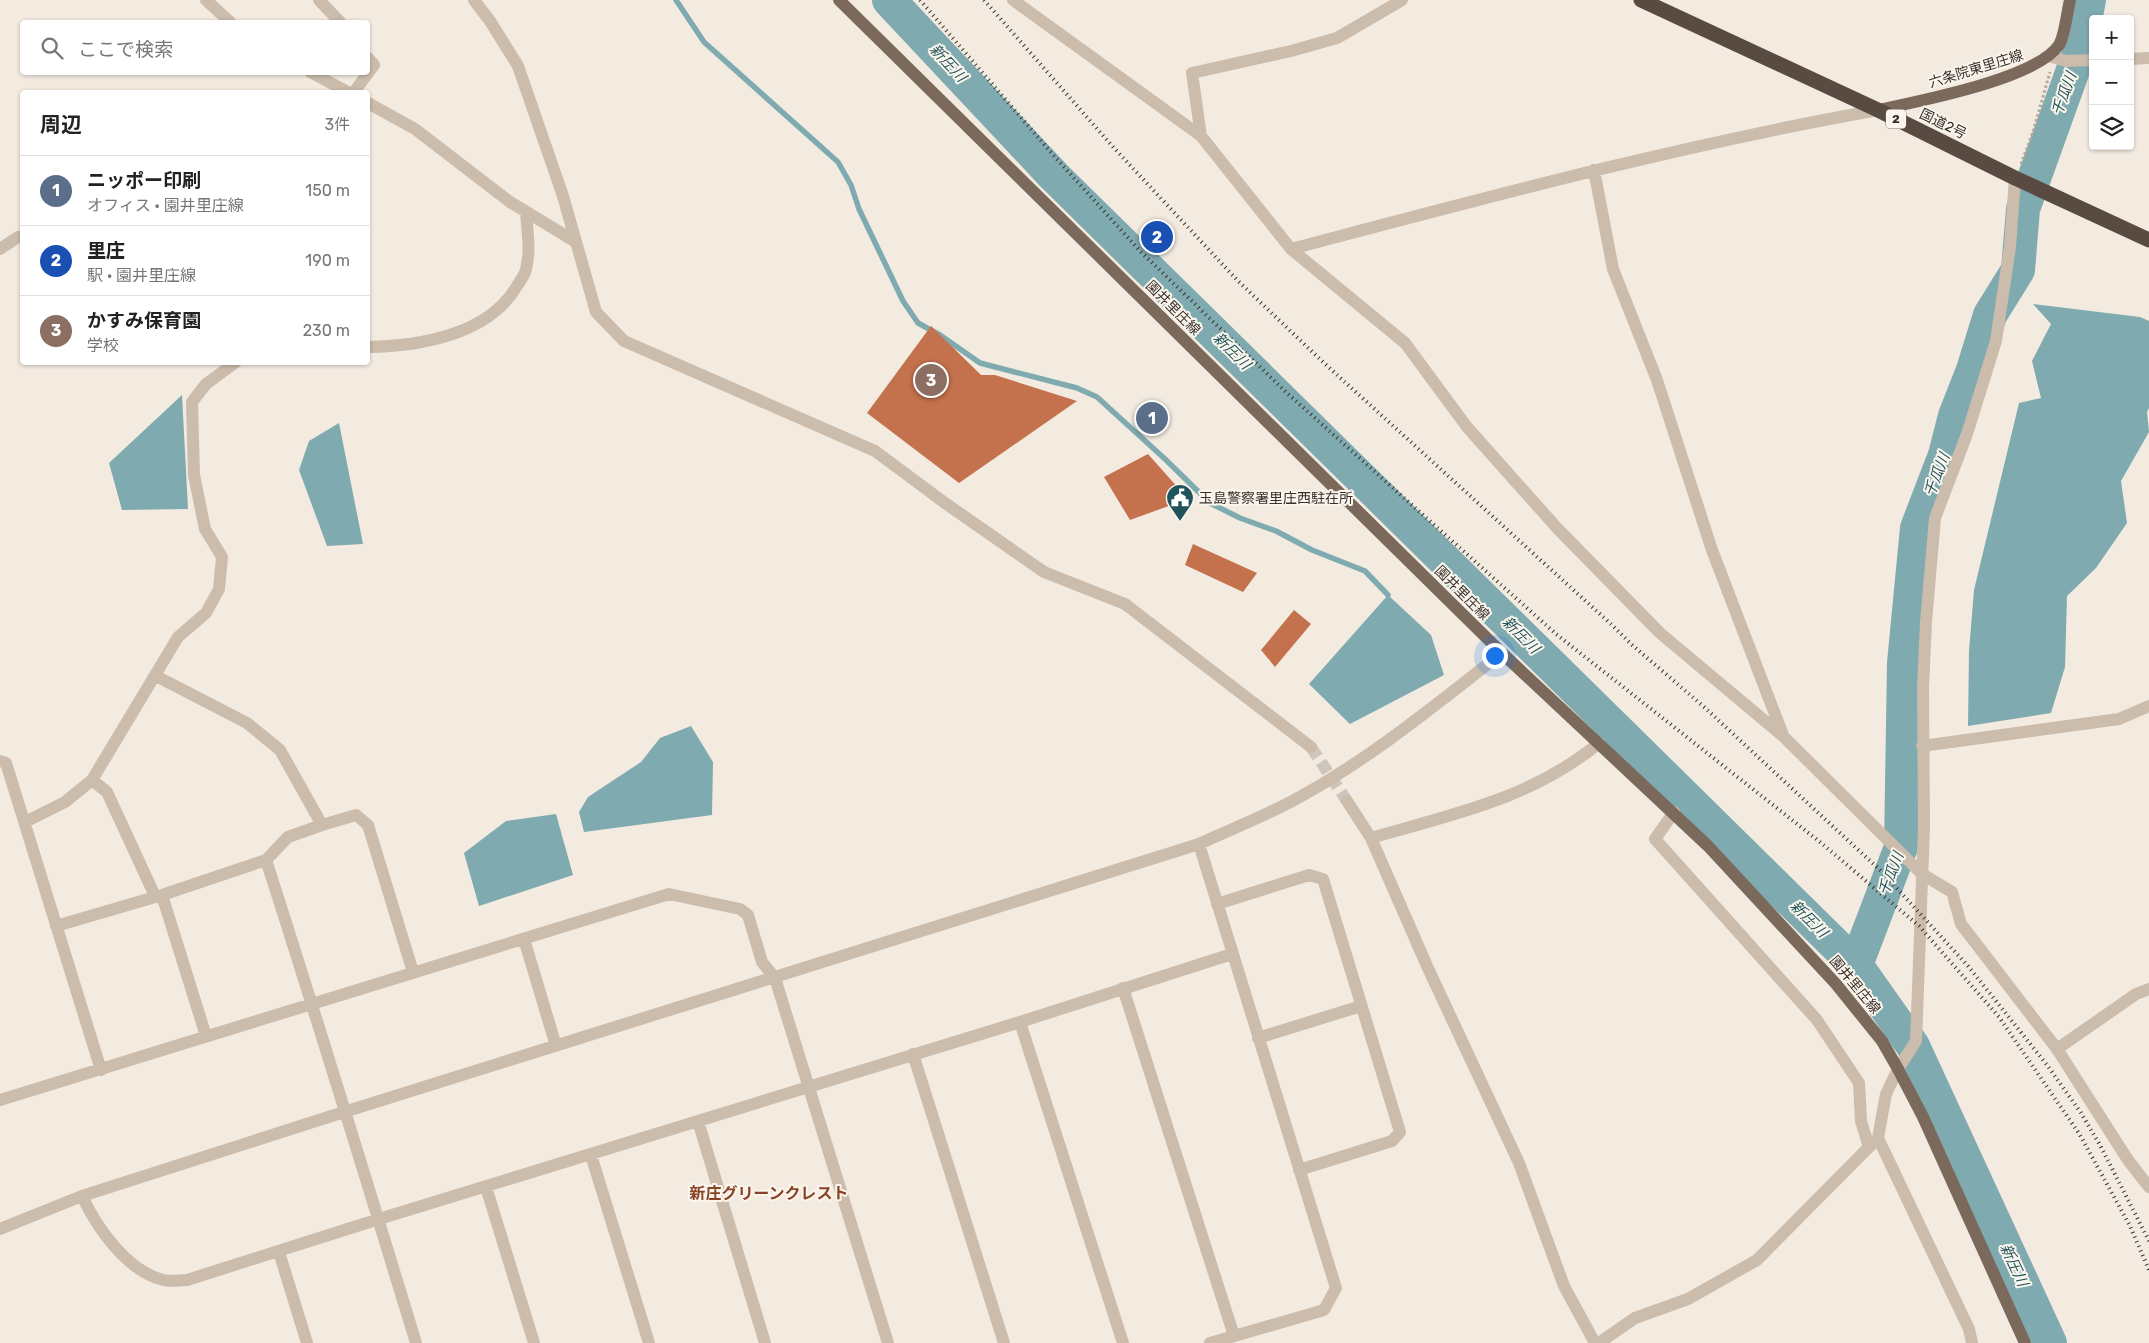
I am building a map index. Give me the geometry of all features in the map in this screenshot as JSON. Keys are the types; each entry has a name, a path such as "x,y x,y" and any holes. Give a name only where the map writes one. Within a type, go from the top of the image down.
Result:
{"highway":[{"name":"国道2号","path":"1641,0 1878,110 2015,178 2149,240"}],"main road":[{"name":"園井里庄線","path":"839,0 1502,653 1674,812 1836,984 1882,1041 1923,1116 2025,1343"},
{"name":"六条院東里庄線","path":"1878,110 1946,96 2033,67 2049,56 2060,43 2070,0"}],"street":[{"path":"206,0 228,20"},
{"path":"319,0 338,20"},
{"path":"474,0 490,21 518,66 563,196 596,312 624,341 875,451 945,503 1044,572 1125,604 1311,747"},
{"path":"1013,0 1200,136 1291,249 1405,343 1467,428 1557,528 1660,633 1784,737 1922,874 1952,892 1961,924 2057,1048 2128,1160 2149,1187"},
{"path":"1200,136 1192,73 1291,51 1337,38 1402,0"},
{"path":"2049,56 2066,61 2089,60"},
{"path":"2134,59 2149,58"},
{"path":"370,60 374,65 370,70"},
{"path":"316,75 344,90"},
{"path":"355,90 367,75"},
{"path":"370,104 415,129 510,202 576,242"},
{"path":"1291,249 1594,170 1816,121 1878,110"},
{"path":"1594,170 1613,269 1657,380 1712,550 1784,737"},
{"path":"1599,1343 1635,1318 1688,1299 1757,1260 1873,1143 1886,1094 1898,1069 1916,1041 1924,827 1922,746 1926,622 1935,518 1966,434 1996,341 2010,247 2015,178"},
{"path":"370,347 402,346 439,339 486,318 508,301 526,270 528,242 526,212"},
{"path":"0,249 20,237"},
{"path":"25,822 66,802 92,780 156,676 178,636 206,612 219,589 222,557 205,528 194,475 192,402 206,384 232,365"},
{"path":"0,1229 82,1196 1199,844 1295,800 1354,765 1502,653"},
{"path":"156,676 248,723 280,750 322,825"},
{"path":"1922,746 2119,719 2149,706"},
{"path":"1371,838 1482,806 1520,792 1577,761 1599,743"},
{"path":"0,761 6,763 101,1070"},
{"path":"92,780 107,792 158,895 206,1036"},
{"path":"1347,801 1371,838 1435,984 1519,1163 1564,1286 1594,1343"},
{"path":"1674,812 1655,839 1817,1020 1859,1083 1861,1121 1969,1329 1972,1343"},
{"path":"56,926 266,860 288,837 356,815 368,825 413,972"},
{"path":"1199,844 1336,1288 1324,1310 1210,1343"},
{"path":"266,860 313,1004 344,1112 416,1343"},
{"path":"1217,904 1309,875 1323,879 1400,1132 1392,1141 1299,1170"},
{"path":"0,1100 669,894 740,909 748,915 762,962 774,978 888,1343"},
{"path":"524,939 556,1046"},
{"path":"82,1196 92,1217 116,1249 147,1274 165,1281 187,1280 378,1219 1020,1022 1232,954"},
{"path":"1123,988 1234,1336"},
{"path":"2057,1048 2136,994 2149,989"},
{"path":"1258,1038 1361,1006"},
{"path":"1020,1022 1123,1343"},
{"path":"913,1054 1004,1343"},
{"path":"698,1121 765,1343"},
{"path":"591,1155 649,1343"},
{"path":"486,1187 534,1343"},
{"path":"279,1252 306,1343"}],"path":[{"path":"2015,178 2033,132 2050,74 2049,56"}],"water":[{"path":"2033,304 2140,317 2149,321 2149,408 2147,412 2149,432 2121,481 2127,523 2096,568 2067,596 2065,667 2051,713 1968,726 1969,651 1974,590 2019,403 2041,398 2032,361 2051,324"},
{"path":"182,395 188,509 122,510 109,463"},
{"path":"339,423 363,544 327,546 299,470 309,441"},
{"path":"1388,595 1431,635 1444,675 1350,724 1309,684"},
{"path":"691,726 713,762 712,815 584,832 579,812 588,797 641,762 660,738"},
{"path":"556,814 573,875 479,906 464,853 506,821"}],"building":[{"path":"931,326 981,375 995,375 1077,401 959,483 867,413"},
{"path":"1148,454 1188,499 1130,520 1104,477"},
{"path":"1193,544 1257,573 1243,592 1185,565"},
{"path":"1294,610 1311,624 1275,667 1261,650"}],"waterway":[{"path":"676,0 704,42 838,162 851,185 859,209 903,301 918,323 940,335 980,363 1077,388 1097,397 1210,503 1240,518 1276,531 1312,550 1365,571 1388,595"},
{"name":"新圧川","path":"889,0 1054,176 1856,965 1913,1046 2050,1343"},
{"name":"千瓜川","path":"1856,965 1901,847 1904,663 1917,528 1945,455 1955,416 1973,370 1990,315 2018,270 2023,209 2078,56 2089,0"}],"tunnel":[{"path":"1311,747 1347,801"}],"railway":[{"path":"920,0 1055,157 1140,251 1287,393 1556,634 1820,842 1919,926 1999,1017 2080,1135 2130,1226 2149,1270"},
{"path":"984,0 1114,148 1238,281 1324,363 1631,644 1703,706 1881,871 1968,966 2047,1065 2081,1113 2100,1145 2149,1241"}],"place":[{"name":"里庄","path":"1157,237"},
{"name":"かすみ保育園","path":"931,380"},
{"name":"ニッポー印刷","path":"1152,418"},
{"name":"玉島警察署里庄西駐在所","path":"1180,522"}],"district":[{"name":"新庄グリーンクレスト","path":"769,1193"}]}
